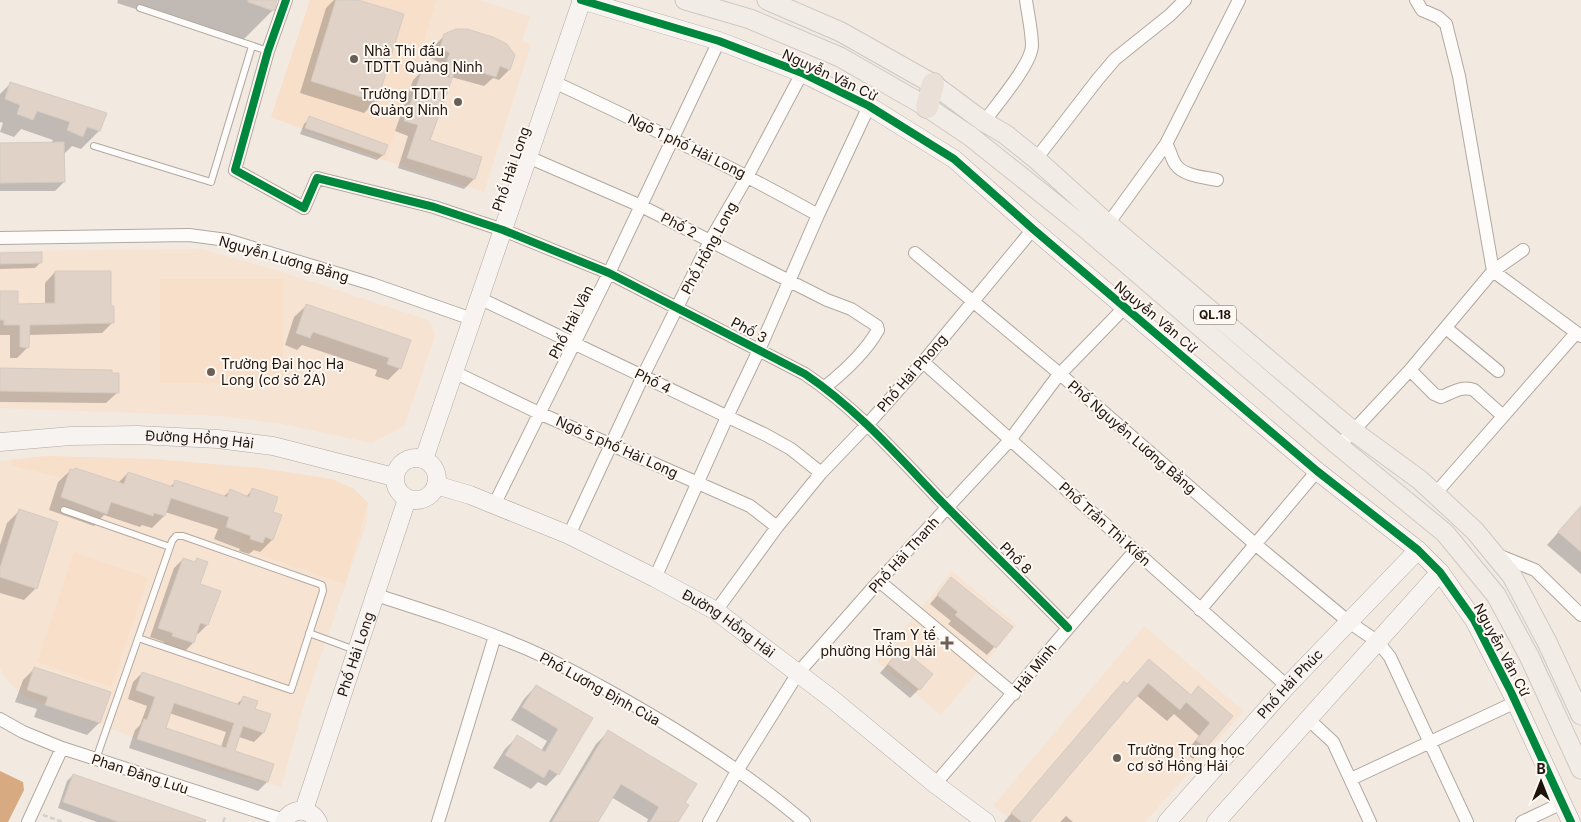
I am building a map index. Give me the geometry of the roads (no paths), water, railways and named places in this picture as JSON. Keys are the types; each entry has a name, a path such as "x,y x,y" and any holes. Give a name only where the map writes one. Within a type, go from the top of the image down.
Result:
{"highway":[{"path":"927,107 933,84"}],"main road":[{"name":"Nguyễn Văn Cừ","path":"685,0 750,19 840,57 927,107 970,136 1084,227 1340,446 1445,533 1496,595 1529,656 1581,769"},
{"name":"QL.18","path":"767,0 841,32 933,84 984,122 1004,134 1036,159 1108,224 1353,431 1420,480 1475,531 1512,576 1547,642 1581,715"}],"street":[{"path":"268,51 286,0"},
{"name":"Nguyễn Văn Cừ","path":"582,0 719,41 802,73 870,106 954,160 1317,471 1418,550 1440,572 1474,620 1516,702 1571,822"},
{"name":"Phố Hải Long","path":"424,459 582,0"},
{"path":"984,122 1028,60 1032,42 1026,0"},
{"path":"1036,159 1115,59 1170,15 1185,0"},
{"path":"1108,224 1166,144 1240,0"},
{"path":"1416,0 1422,10 1438,17 1446,24 1459,76 1493,271 1578,335 1503,416 1435,494"},
{"name":"Phố Hải Vân","path":"494,505 609,273 719,41"},
{"name":"Phố 3","path":"268,51 235,170 304,208 317,178 434,208 503,230 609,273 805,374 825,387 868,424 947,507"},
{"name":"Phố Hồng Long","path":"569,535 643,376 710,241 748,176 802,73"},
{"name":"Ngõ 1 phố Hải Long","path":"554,82 674,138 818,215"},
{"path":"655,578 818,215 870,106"},
{"path":"1166,144 1180,170 1217,180"},
{"name":"Phố 2","path":"528,157 641,206 827,300 856,312 877,326 878,330 873,339 851,366 825,387"},
{"name":"Phố Hải Phong","path":"716,611 777,527 821,474 923,362 1033,229"},
{"name":"Nguyễn Lương Bằng","path":"0,238 189,235 228,240 372,284 472,319"},
{"path":"1340,446 1410,370 1493,271 1523,250"},
{"name":"Phố Nguyễn Lương Bằng","path":"914,253 1060,374 1255,544 1349,622 1378,642 1390,657 1466,822"},
{"name":"Phố 4","path":"479,298 791,449 821,474"},
{"name":"Phố Hải Thanh","path":"709,822 737,772 798,673 879,581 1010,440 1060,374 1125,307"},
{"path":"1446,328 1498,371"},
{"name":"Phố Trần Thì Kiến","path":"923,362 1287,686"},
{"path":"1410,370 1434,394 1441,397 1460,389 1468,388 1474,390 1503,416"},
{"name":"Ngõ 5 phố Hải Long","path":"454,372 539,413 750,506 777,527"},
{"name":"Đường Hồng Hải","path":"0,442 71,436 137,434 218,439 273,446 394,478"},
{"path":"410,458 424,459 432,465 436,474 436,485 430,495 419,500 407,498 400,494 394,478 399,465 410,458"},
{"path":"1200,610 1317,471"},
{"name":"Đường Hồng Hải","path":"436,485 470,495 569,535 716,611 798,673 935,784 986,822"},
{"name":"Phố Hải Long","path":"304,810 407,498"},
{"name":"Phố 8","path":"947,507 1068,628"},
{"name":"Phố Hải Phúc","path":"1167,822 1287,686 1418,550"},
{"name":"Hải Minh","path":"935,784 1135,551"},
{"path":"1494,554 1535,570 1581,614"},
{"path":"1216,822 1440,572"},
{"path":"879,581 1014,694"},
{"name":"Phố Lương Định Của","path":"376,595 517,644 566,668 646,712 737,772 787,807 804,822"},
{"path":"438,822 495,636"},
{"path":"1351,779 1516,702"},
{"name":"Phan Đăng Lưu","path":"0,719 22,732 62,748 284,821"},
{"path":"1308,720 1333,742 1370,822"},
{"path":"31,817 62,748"},
{"path":"1522,822 1562,803"},
{"path":"284,821 293,812 304,810 311,813 318,822"}],"lane":[{"path":"140,8 268,51"},
{"path":"94,146 211,182 252,46"},
{"path":"64,510 170,547"},
{"path":"96,759 138,638 170,547 176,536 183,536 322,585 323,591 291,690 138,638"},
{"path":"309,633 358,650"}],"place":[{"name":"Nhà Thi đấu TDTT Quảng Ninh","path":"354,59"},
{"name":"Trường TDTT Quảng Ninh","path":"458,102"},
{"name":"Trường Đại học Hạ Long (cơ sở 2A)","path":"211,372"},
{"name":"Trạm Y tế phường Hồng Hải","path":"947,643"},
{"name":"Trường Trung học cơ sở Hồng Hải","path":"1117,758"}]}
